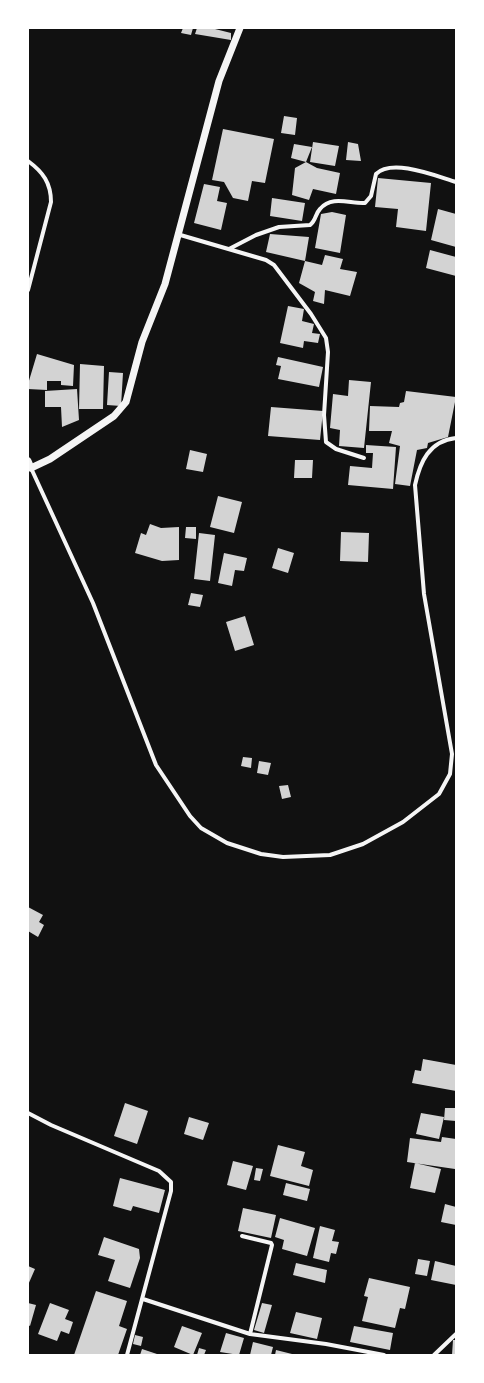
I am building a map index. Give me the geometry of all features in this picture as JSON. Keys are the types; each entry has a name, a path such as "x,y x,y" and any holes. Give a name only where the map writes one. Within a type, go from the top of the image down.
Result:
{"street":[{"path":"240,28 219,82 177,234 165,284 142,342 126,402 114,416 50,459 30,465 93,603 156,765 190,816 201,828 228,843 241,848 283,857 330,855 363,844 403,822 439,794 450,774 452,754 424,594 415,485 419,469 430,450 446,440 456,438"},
{"path":"28,161 44,175 51,192 52,202 28,290"},
{"path":"228,249 256,235 279,227 310,225 313,223 319,210 337,200 365,202 371,196 376,174 382,169 391,167 407,168 456,182"},
{"path":"177,234 270,262 319,325 326,338 328,352 325,439 327,444 336,449 364,458"},
{"path":"28,1113 51,1125 159,1171 169,1179 172,1185 127,1355"},
{"path":"242,1236 270,1243 272,1245 250,1334"},
{"path":"143,1299 250,1334 326,1344 384,1355"},
{"path":"434,1355 456,1334"}],"building":[{"path":"183,28 193,28 191,35 181,33"},
{"path":"197,28 211,28 231,33 231,40 195,34"},
{"path":"284,116 297,118 295,135 281,133"},
{"path":"223,129 274,139 265,183 252,181 248,201 233,198 224,182 212,180"},
{"path":"313,142 339,146 335,166 310,162"},
{"path":"348,142 358,144 361,161 346,160"},
{"path":"294,144 312,147 306,162 291,158"},
{"path":"306,162 317,168 340,173 336,194 313,189 309,200 292,195 295,168"},
{"path":"378,178 431,183 426,231 396,227 398,209 375,207"},
{"path":"204,184 220,187 217,201 227,203 221,230 194,223"},
{"path":"272,198 305,203 302,221 270,216"},
{"path":"438,209 456,214 456,247 431,240"},
{"path":"332,212 346,215 340,253 315,248 321,214"},
{"path":"270,234 309,237 305,261 266,252"},
{"path":"430,250 456,257 456,276 426,268"},
{"path":"325,255 343,259 340,269 357,272 350,296 325,290 324,304 313,301 315,292 299,283 305,261 322,265"},
{"path":"288,306 304,309 302,321 314,324 312,333 320,334 318,343 304,341 303,348 280,343"},
{"path":"37,354 74,365 73,386 61,385 61,381 47,381 47,390 28,389 28,384"},
{"path":"278,357 323,367 319,387 278,379 281,366 276,365"},
{"path":"80,364 104,366 103,409 79,409"},
{"path":"109,372 123,373 121,406 107,405"},
{"path":"349,380 371,382 364,448 339,446 340,430 330,428 333,394 348,396"},
{"path":"77,389 79,420 62,427 61,407 45,407 45,391"},
{"path":"406,391 456,397 448,437 428,443 427,448 417,450 410,486 395,484 400,446 389,443 392,431 369,431 370,406 399,407 400,403 404,402"},
{"path":"271,407 323,411 320,440 268,436"},
{"path":"366,445 396,447 393,489 348,485 350,466 372,468 373,453 366,453"},
{"path":"190,450 207,454 203,472 186,469"},
{"path":"295,460 313,460 312,478 294,478"},
{"path":"218,496 242,502 234,533 210,527"},
{"path":"150,524 161,528 179,527 179,560 162,561 135,553 141,533 146,535"},
{"path":"186,527 196,527 196,539 185,538"},
{"path":"341,532 369,533 368,562 340,561"},
{"path":"199,533 215,535 210,581 194,579"},
{"path":"278,548 294,553 288,573 272,568"},
{"path":"224,553 247,558 244,571 235,570 232,586 218,583"},
{"path":"191,593 203,595 200,607 188,605"},
{"path":"245,616 254,645 235,651 226,622"},
{"path":"243,757 252,758 251,768 241,766"},
{"path":"259,761 271,763 268,775 257,773"},
{"path":"288,785 291,797 282,799 279,786"},
{"path":"28,907 43,915 39,922 44,925 38,937 28,931"},
{"path":"423,1059 456,1065 456,1091 412,1083 415,1070 421,1071"},
{"path":"125,1103 148,1111 137,1144 114,1136"},
{"path":"445,1108 456,1108 456,1121 444,1120"},
{"path":"421,1113 444,1117 439,1139 416,1134"},
{"path":"189,1117 209,1123 203,1140 184,1134"},
{"path":"442,1137 456,1139 455,1169 407,1162 410,1138 441,1142"},
{"path":"278,1145 305,1152 301,1166 313,1170 309,1186 270,1176"},
{"path":"233,1161 253,1166 246,1190 227,1185"},
{"path":"415,1163 441,1169 435,1193 410,1188"},
{"path":"256,1168 263,1169 260,1181 254,1180"},
{"path":"120,1178 165,1190 159,1213 133,1206 131,1211 113,1206"},
{"path":"286,1183 310,1189 307,1201 283,1195"},
{"path":"445,1204 456,1207 456,1225 441,1222"},
{"path":"243,1208 276,1215 271,1238 238,1231"},
{"path":"280,1218 315,1228 307,1256 282,1249 284,1240 275,1237"},
{"path":"320,1226 335,1230 332,1241 339,1242 336,1254 331,1253 329,1262 313,1258"},
{"path":"104,1237 139,1249 140,1258 130,1288 108,1281 115,1260 98,1255"},
{"path":"418,1259 430,1261 427,1276 415,1274"},
{"path":"435,1261 456,1266 456,1285 431,1280"},
{"path":"296,1263 327,1270 325,1283 293,1275"},
{"path":"28,1266 35,1269 28,1285"},
{"path":"369,1278 410,1287 405,1309 400,1308 395,1328 362,1321 368,1297 364,1296"},
{"path":"96,1291 127,1301 119,1326 127,1329 118,1355 74,1355"},
{"path":"28,1303 36,1305 30,1326 28,1325"},
{"path":"50,1303 69,1310 65,1319 73,1322 69,1334 61,1331 57,1341 38,1334"},
{"path":"262,1303 272,1305 264,1333 254,1330"},
{"path":"296,1312 322,1318 317,1339 290,1333"},
{"path":"182,1326 202,1333 193,1355 174,1347"},
{"path":"354,1326 393,1333 390,1350 350,1342"},
{"path":"226,1333 244,1338 239,1355 220,1352"},
{"path":"135,1335 143,1337 141,1346 133,1344"},
{"path":"453,1340 456,1340 456,1355 452,1355"},
{"path":"253,1342 273,1347 271,1355 250,1355"},
{"path":"199,1348 206,1350 204,1355 197,1355"},
{"path":"142,1349 160,1355 140,1355"},
{"path":"276,1350 292,1354 275,1355"}]}
